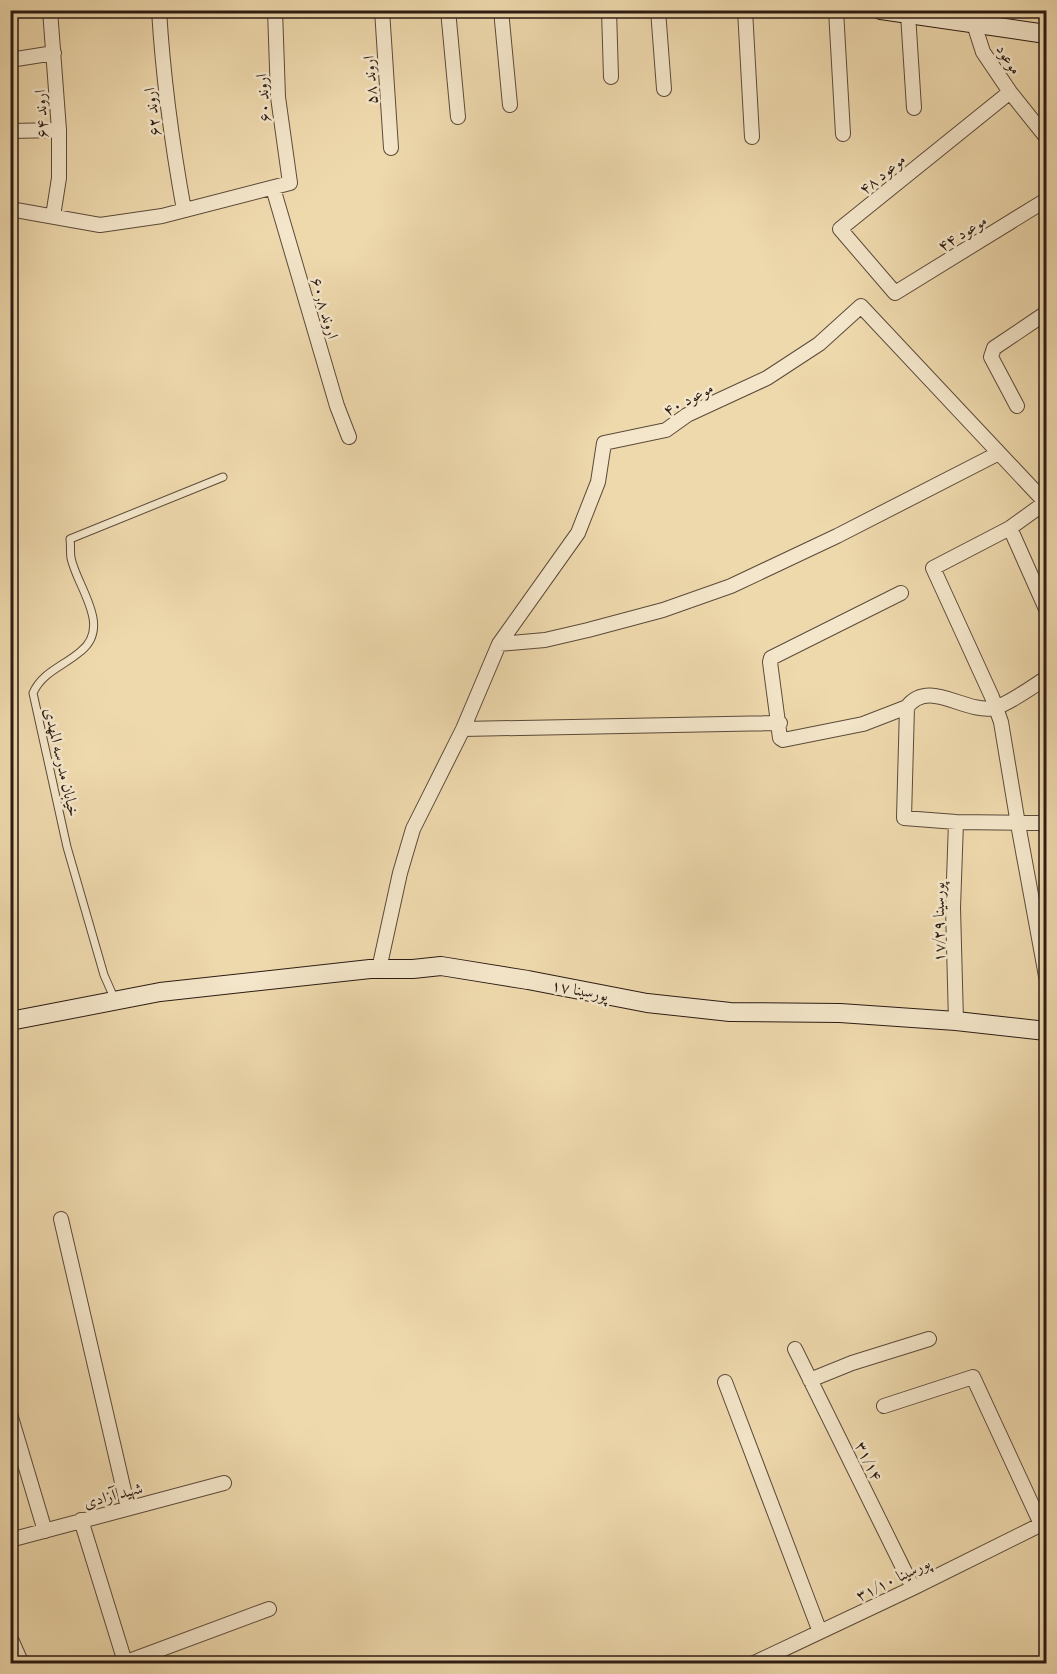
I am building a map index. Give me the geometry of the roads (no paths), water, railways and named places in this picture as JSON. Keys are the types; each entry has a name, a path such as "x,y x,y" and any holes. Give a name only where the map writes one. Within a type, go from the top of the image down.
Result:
{"street":[{"name":"اروند ۶۴","path":"50,10 59,130 59,178 52,216"},
{"name":"اروند ۶۲","path":"159,10 162,60 174,155 184,210"},
{"name":"اروند ۶۰","path":"273,188 290,183 278,97 275,10"},
{"name":"اروند ۵۸","path":"382,10 391,148"},
{"path":"448,10 458,117"},
{"path":"501,10 510,105"},
{"path":"609,10 611,77"},
{"path":"658,10 664,89"},
{"path":"745,10 752,138"},
{"path":"836,10 843,134"},
{"path":"881,10 1047,34"},
{"path":"906,12 914,108"},
{"name":"موعود","path":"974,24 983,52 1010,92 1047,136"},
{"path":"10,60 54,53"},
{"name":"موعود ۴۸","path":"895,294 840,229 1010,92"},
{"path":"10,131 59,130"},
{"path":"10,209 100,225 162,216 273,188"},
{"name":"اروند ۶۰٫۸","path":"273,188 337,406 349,437"},
{"name":"موعود ۴۴","path":"895,294 1047,200"},
{"name":"موعود ۴۰","path":"499,644 578,533 598,482 604,443 666,430 687,416 767,378 819,344 861,306 999,453"},
{"path":"1017,406 991,357 991,352 1047,314"},
{"path":"379,969 400,873 413,829 463,729 499,644 545,640 588,630 663,610 731,586 837,536 999,453 1046,503 1010,528 933,568 1001,722 1047,976"},
{"path":"1010,528 1047,609"},
{"path":"901,593 771,658 770,662 780,723 780,738 783,740 863,724 907,707"},
{"path":"1047,678 996,708 981,709 932,694 911,701 907,707 904,818 956,822 1047,823"},
{"path":"463,729 780,723"},
{"name":"پورسینا ۱۷/۲۹","path":"956,822 953,908 956,1021"},
{"name":"پورسینا ۱۷","path":"10,1021 160,992 379,969 441,966 647,1003 730,1012 840,1013 956,1021 1047,1031"},
{"path":"61,1219 128,1508"},
{"path":"810,1380 852,1363 929,1339"},
{"name":"۳۱/۱۴","path":"795,1349 913,1588"},
{"path":"884,1406 974,1377 1044,1523"},
{"path":"725,1382 820,1632"},
{"path":"10,1414 45,1531"},
{"name":"شهید آزادی","path":"10,1540 224,1483"},
{"path":"81,1520 123,1663 269,1609"},
{"name":"پورسینا ۳۱/۱۰","path":"752,1664 1044,1523"},
{"path":"10,1637 22,1664"}],"lane":[{"name":"خیابان مدرسه المهدی","path":"115,1000 104,975 68,847 33,693 38,681 83,650 91,639 94,619 71,558 70,539 223,477"}]}
